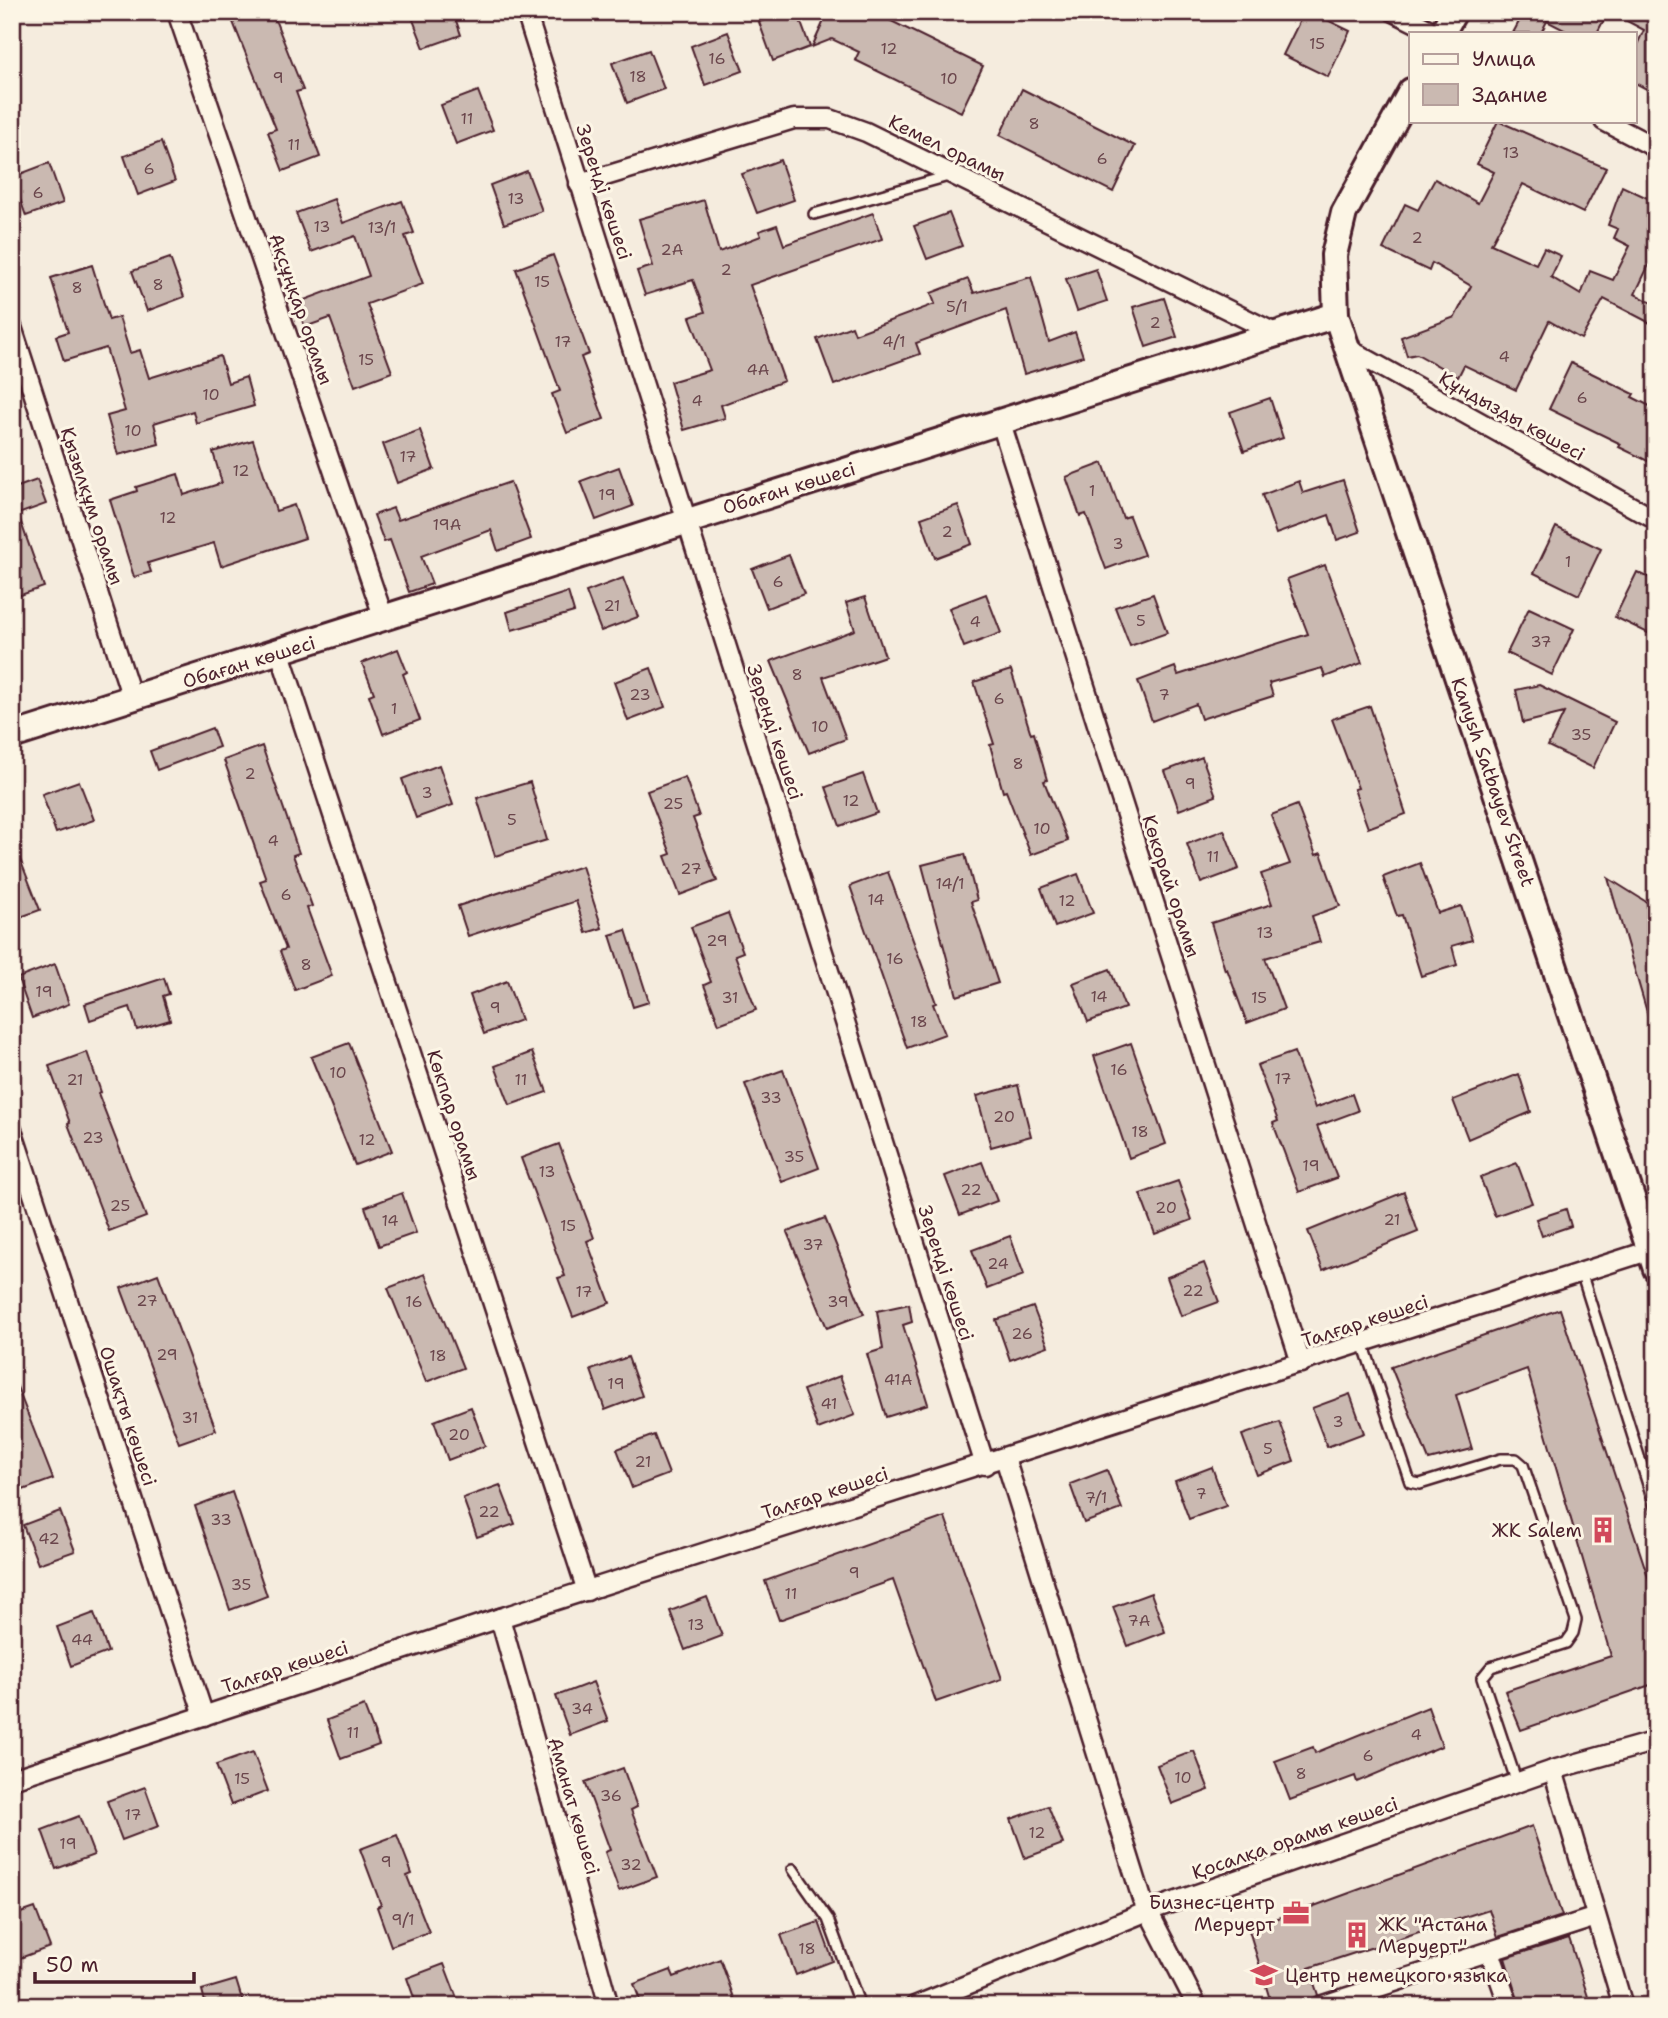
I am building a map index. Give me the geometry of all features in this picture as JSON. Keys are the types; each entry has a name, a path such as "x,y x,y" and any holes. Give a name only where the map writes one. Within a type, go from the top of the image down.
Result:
{"street":[{"name":"Ақсұңқар орамы","path":"177,12 384,619"},
{"name":"Зеренді көшесі","path":"526,12 985,1465"},
{"path":"1394,12 1434,32"},
{"path":"1443,32 1454,12"},
{"path":"1336,315 1334,256 1344,213 1409,95"},
{"name":"Кемел орамы","path":"579,184 794,119 830,119 866,132 1277,334"},
{"path":"1606,122 1656,148"},
{"name":"Обаған көшесі","path":"12,736 280,653 686,520 1001,423 1336,315"},
{"name":"Kanysh Satbayev Street","path":"1336,315 1654,1260"},
{"name":"Қызылқұм орамы","path":"12,327 132,698"},
{"name":"Құндызды көшесі","path":"1347,348 1656,520"},
{"name":"Көкорай орамы","path":"1001,423 1301,1363"},
{"name":"Көкпар орамы","path":"280,653 587,1591"},
{"name":"Ошақты көшесі","path":"12,1130 204,1716"},
{"name":"Талғар көшесі","path":"12,1779 500,1618 985,1465 1581,1272 1654,1260"},
{"path":"1005,1458 1148,1911 1197,2006"},
{"name":"Аманат көшесі","path":"500,1618 609,2006"},
{"name":"Қосалқа орамы көшесі","path":"915,2006 954,1999 1148,1911 1553,1770 1656,1741"},
{"path":"1553,1770 1623,2006"},
{"path":"1320,2006 1341,2003 1596,1917"},
{"path":"1490,1952 1509,2006"}],"lane":[{"path":"814,214 953,175"},
{"path":"1581,1272 1656,1510"},
{"path":"1363,1343 1410,1482 1420,1484 1502,1459 1516,1459 1523,1465 1528,1477 1576,1620 1573,1633 1566,1643 1490,1667 1482,1678 1517,1783"},
{"path":"793,1869 828,1919 860,2006"}],"building":[{"path":"229,12 272,12 303,90 296,92 320,157 283,171 268,132 276,129"},
{"path":"410,12 453,12 461,35 424,48"},
{"path":"785,12 797,12 810,47 773,61 759,22"},
{"path":"828,12 873,12 983,66 961,112 855,60 859,52 832,39 812,47"},
{"path":"1304,12 1311,12 1350,31 1328,77 1283,55"},
{"path":"1524,12 1608,12 1598,32 1568,32 1547,21 1542,32 1514,32"},
{"path":"1610,12 1656,12 1656,94 1636,84 1636,47 1644,30"},
{"path":"728,32 743,71 705,85 691,46"},
{"path":"649,50 664,89 627,103 612,63"},
{"path":"1022,89 1135,146 1113,192 1000,135"},
{"path":"478,91 493,130 456,144 441,105"},
{"path":"1498,122 1500,122 1606,168 1583,213 1523,184 1491,244 1536,264 1544,248 1561,256 1551,277 1581,295 1590,271 1613,280 1630,246 1614,238 1618,229 1608,225 1622,186 1656,202 1656,250 1635,294 1656,305 1656,326 1604,299 1581,339 1549,321 1516,390 1464,365 1458,377 1417,354 1407,356 1401,337 1455,317 1471,286 1432,263 1429,271 1383,249 1405,204 1418,210 1435,179 1478,203 1494,172 1477,164"},
{"path":"161,142 175,181 138,195 124,156"},
{"path":"780,160 794,200 757,213 742,174"},
{"path":"49,163 63,203 26,216 12,177"},
{"path":"527,171 542,211 504,224 490,185"},
{"path":"334,199 343,223 402,201 414,233 405,236 423,284 367,304 392,372 355,386 330,318 305,327 296,303 369,276 355,236 311,252 296,213"},
{"path":"704,200 719,252 761,236 759,231 777,225 784,245 873,213 882,239 750,285 784,381 721,405 725,418 684,430 670,382 710,370 690,317 705,312 693,280 645,295 637,271 653,266 639,219"},
{"path":"949,213 962,246 927,259 914,226"},
{"path":"553,255 589,354 581,357 604,419 567,433 552,394 560,391 516,269"},
{"path":"170,258 184,297 147,311 132,271"},
{"path":"92,265 109,320 119,317 130,353 140,350 149,378 220,356 228,383 246,377 254,406 196,423 193,411 154,423 159,444 118,455 107,416 125,411 106,348 64,361 56,336 68,332 51,278"},
{"path":"1096,269 1107,301 1077,311 1066,279"},
{"path":"1031,277 1049,342 1075,332 1083,356 1024,374 1006,310 916,343 920,354 834,385 817,339 852,326 855,334 935,304 931,293 968,279 974,293"},
{"path":"1164,298 1177,337 1146,347 1133,307"},
{"path":"1571,363 1634,394 1632,397 1656,409 1656,465 1619,447 1621,444 1549,409"},
{"path":"1270,398 1283,438 1244,451 1230,412"},
{"path":"420,430 434,469 397,483 383,444"},
{"path":"253,440 276,511 294,505 305,538 221,566 214,543 148,563 151,572 134,577 110,500 137,491 136,487 178,474 184,495 222,483 213,452"},
{"path":"1103,463 1123,518 1129,516 1144,555 1106,569 1086,514 1080,516 1066,477"},
{"path":"619,467 633,506 596,520 581,481"},
{"path":"37,480 46,504 18,514 44,587 12,598 12,489"},
{"path":"1343,480 1360,532 1337,540 1329,515 1276,534 1262,495 1299,481 1303,493"},
{"path":"510,482 531,539 498,551 491,530 421,556 432,584 409,592 390,540 384,542 374,515 393,508 398,520"},
{"path":"958,505 972,544 935,558 921,518"},
{"path":"1556,527 1601,549 1579,595 1534,573"},
{"path":"789,555 804,594 767,608 752,569"},
{"path":"1325,565 1362,663 1325,677 1322,668 1269,683 1273,696 1201,719 1196,704 1152,721 1138,681 1175,667 1178,675 1308,634 1287,579"},
{"path":"1637,572 1656,581 1656,637 1615,617"},
{"path":"623,578 638,617 601,631 586,592"},
{"path":"568,592 574,612 512,630 507,612"},
{"path":"986,594 1001,633 964,647 949,608"},
{"path":"1153,594 1167,633 1130,646 1115,607"},
{"path":"865,597 885,656 823,677 846,739 809,753 771,661 855,630 846,603"},
{"path":"1529,608 1574,629 1552,675 1507,653"},
{"path":"398,649 407,672 403,674 420,720 383,734 369,695 374,693 362,663"},
{"path":"651,668 665,707 628,721 614,682"},
{"path":"1011,670 1031,734 1034,733 1047,780 1044,781 1068,841 1031,855 1006,791 1003,792 990,745 994,744 974,682"},
{"path":"1539,685 1615,722 1593,768 1548,746 1564,713 1523,723 1516,690"},
{"path":"1370,706 1406,814 1368,828 1354,789 1358,788 1332,719"},
{"path":"212,728 219,747 157,770 150,751"},
{"path":"262,746 299,853 293,855 312,906 307,908 332,976 295,990 280,951 286,949 260,881 266,879 224,760"},
{"path":"1202,757 1216,796 1179,810 1165,771"},
{"path":"439,765 453,805 416,818 402,779"},
{"path":"863,774 877,813 840,826 826,787"},
{"path":"685,777 699,816 693,818 717,881 680,895 665,856 671,854 647,791"},
{"path":"79,781 94,820 56,833 42,794"},
{"path":"530,782 547,840 495,856 477,798"},
{"path":"1297,805 1316,855 1321,853 1340,906 1312,916 1320,942 1265,958 1284,1009 1247,1023 1227,969 1225,970 1211,923 1272,904 1261,874 1290,864 1271,815"},
{"path":"1224,830 1239,869 1201,883 1187,844"},
{"path":"12,839 40,910 12,920"},
{"path":"965,854 977,900 971,902 998,983 957,996 922,865"},
{"path":"1420,863 1438,913 1461,906 1472,940 1452,946 1457,965 1421,976 1402,915 1397,916 1383,877"},
{"path":"582,866 602,928 586,933 576,901 468,936 458,906"},
{"path":"888,872 945,1034 907,1048 850,886"},
{"path":"1078,874 1093,913 1055,927 1041,888"},
{"path":"1608,878 1656,908 1656,1026 1651,1026"},
{"path":"728,913 743,952 735,955 756,1010 719,1024 704,985 711,982 691,927"},
{"path":"626,930 649,1002 633,1007 610,935"},
{"path":"55,964 69,1004 32,1018 18,978"},
{"path":"1110,969 1125,1008 1088,1022 1073,983"},
{"path":"164,978 169,994 163,996 170,1020 137,1030 130,1007 90,1020 85,1004"},
{"path":"507,981 521,1020 484,1034 470,995"},
{"path":"349,1043 392,1151 355,1165 311,1057"},
{"path":"1131,1043 1166,1144 1129,1158 1094,1056"},
{"path":"87,1052 101,1092 98,1093 146,1217 109,1231 49,1066"},
{"path":"532,1052 547,1092 510,1105 495,1066"},
{"path":"1294,1052 1315,1108 1352,1094 1358,1111 1317,1126 1337,1178 1299,1192 1273,1123 1278,1121 1257,1065"},
{"path":"783,1070 819,1168 782,1182 745,1084"},
{"path":"1519,1074 1531,1112 1468,1139 1453,1100"},
{"path":"1018,1085 1031,1136 991,1147 977,1096"},
{"path":"559,1144 594,1238 587,1241 610,1303 573,1317 558,1278 565,1276 521,1158"},
{"path":"982,1162 997,1201 960,1215 945,1176"},
{"path":"1517,1163 1532,1203 1495,1216 1480,1177"},
{"path":"1178,1181 1192,1220 1155,1234 1140,1194"},
{"path":"1404,1192 1418,1232 1323,1270 1308,1231"},
{"path":"402,1193 416,1233 379,1246 365,1207"},
{"path":"1566,1209 1571,1226 1542,1236 1536,1219"},
{"path":"825,1218 864,1314 827,1328 787,1232"},
{"path":"1010,1236 1024,1275 987,1289 972,1250"},
{"path":"1204,1263 1219,1302 1181,1316 1167,1277"},
{"path":"158,1274 216,1430 179,1443 121,1288"},
{"path":"425,1274 463,1368 426,1382 388,1288"},
{"path":"909,1304 912,1322 903,1325 928,1404 886,1417 867,1354 883,1349 877,1311"},
{"path":"1033,1307 1048,1346 1010,1360 996,1320"},
{"name":"ЖК Salem","path":"1560,1309 1656,1601 1656,1683 1521,1730 1505,1691 1611,1656 1527,1369 1456,1395 1472,1449 1429,1460 1391,1367"},
{"path":"628,1357 642,1396 605,1410 591,1370"},
{"path":"12,1374 53,1479 12,1494"},
{"path":"840,1376 855,1415 818,1429 803,1390"},
{"path":"1350,1394 1364,1433 1327,1447 1312,1408"},
{"path":"471,1407 485,1446 448,1460 434,1421"},
{"path":"1280,1422 1294,1461 1257,1475 1242,1435"},
{"path":"654,1435 669,1474 632,1488 617,1449"},
{"path":"1212,1467 1226,1506 1189,1519 1175,1481"},
{"path":"1107,1470 1122,1509 1084,1523 1070,1484"},
{"path":"500,1485 515,1524 477,1537 463,1498"},
{"path":"232,1492 267,1596 230,1610 195,1506"},
{"path":"60,1511 75,1551 38,1564 23,1525"},
{"path":"945,1517 1002,1679 936,1702 893,1580 779,1620 765,1581"},
{"path":"1151,1593 1165,1632 1128,1646 1113,1607"},
{"path":"707,1597 722,1636 685,1650 670,1611"},
{"path":"94,1613 108,1652 71,1666 57,1627"},
{"path":"593,1682 608,1721 570,1735 556,1696"},
{"path":"364,1706 379,1745 341,1759 327,1720"},
{"path":"1428,1707 1442,1746 1357,1782 1355,1776 1290,1800 1275,1761 1313,1747 1315,1753"},
{"path":"1194,1751 1209,1790 1172,1804 1157,1765"},
{"path":"253,1752 268,1791 231,1805 216,1765"},
{"path":"623,1768 637,1807 631,1810 657,1877 619,1891 605,1852 610,1850 585,1782"},
{"path":"145,1787 159,1826 122,1840 107,1801"},
{"path":"1048,1806 1063,1844 1025,1858 1011,1819"},
{"path":"79,1816 94,1855 56,1869 42,1830"},
{"name":"ЖК \"Астана Меруерт\"","path":"1532,1826 1562,1916 1498,1937 1489,1909 1309,1968 1318,1995 1311,1999 1309,2006 1272,2006 1248,1927 1295,1913"},
{"path":"397,1835 412,1874 407,1876 429,1932 391,1946 377,1907 381,1905 360,1849"},
{"path":"35,1908 50,1947 12,1961 12,1916"},
{"path":"819,1922 833,1961 796,1975 781,1935"},
{"path":"1569,1938 1591,2006 1520,2006 1505,1958"},
{"path":"720,1959 737,2006 642,2006 634,1984 671,1970 674,1977"},
{"path":"444,1964 460,2006 417,2006 407,1978"},
{"path":"236,1980 244,2006 206,2006 202,1990"}],"place":[{"name":"ЖК Salem","path":"1603,1530"},
{"name":"Бизнес-центр Меруерт","path":"1296,1913"},
{"name":"ЖК \"Астана Меруерт\"","path":"1357,1935"},
{"name":"Центр немецкого языка","path":"1264,1975"}]}
